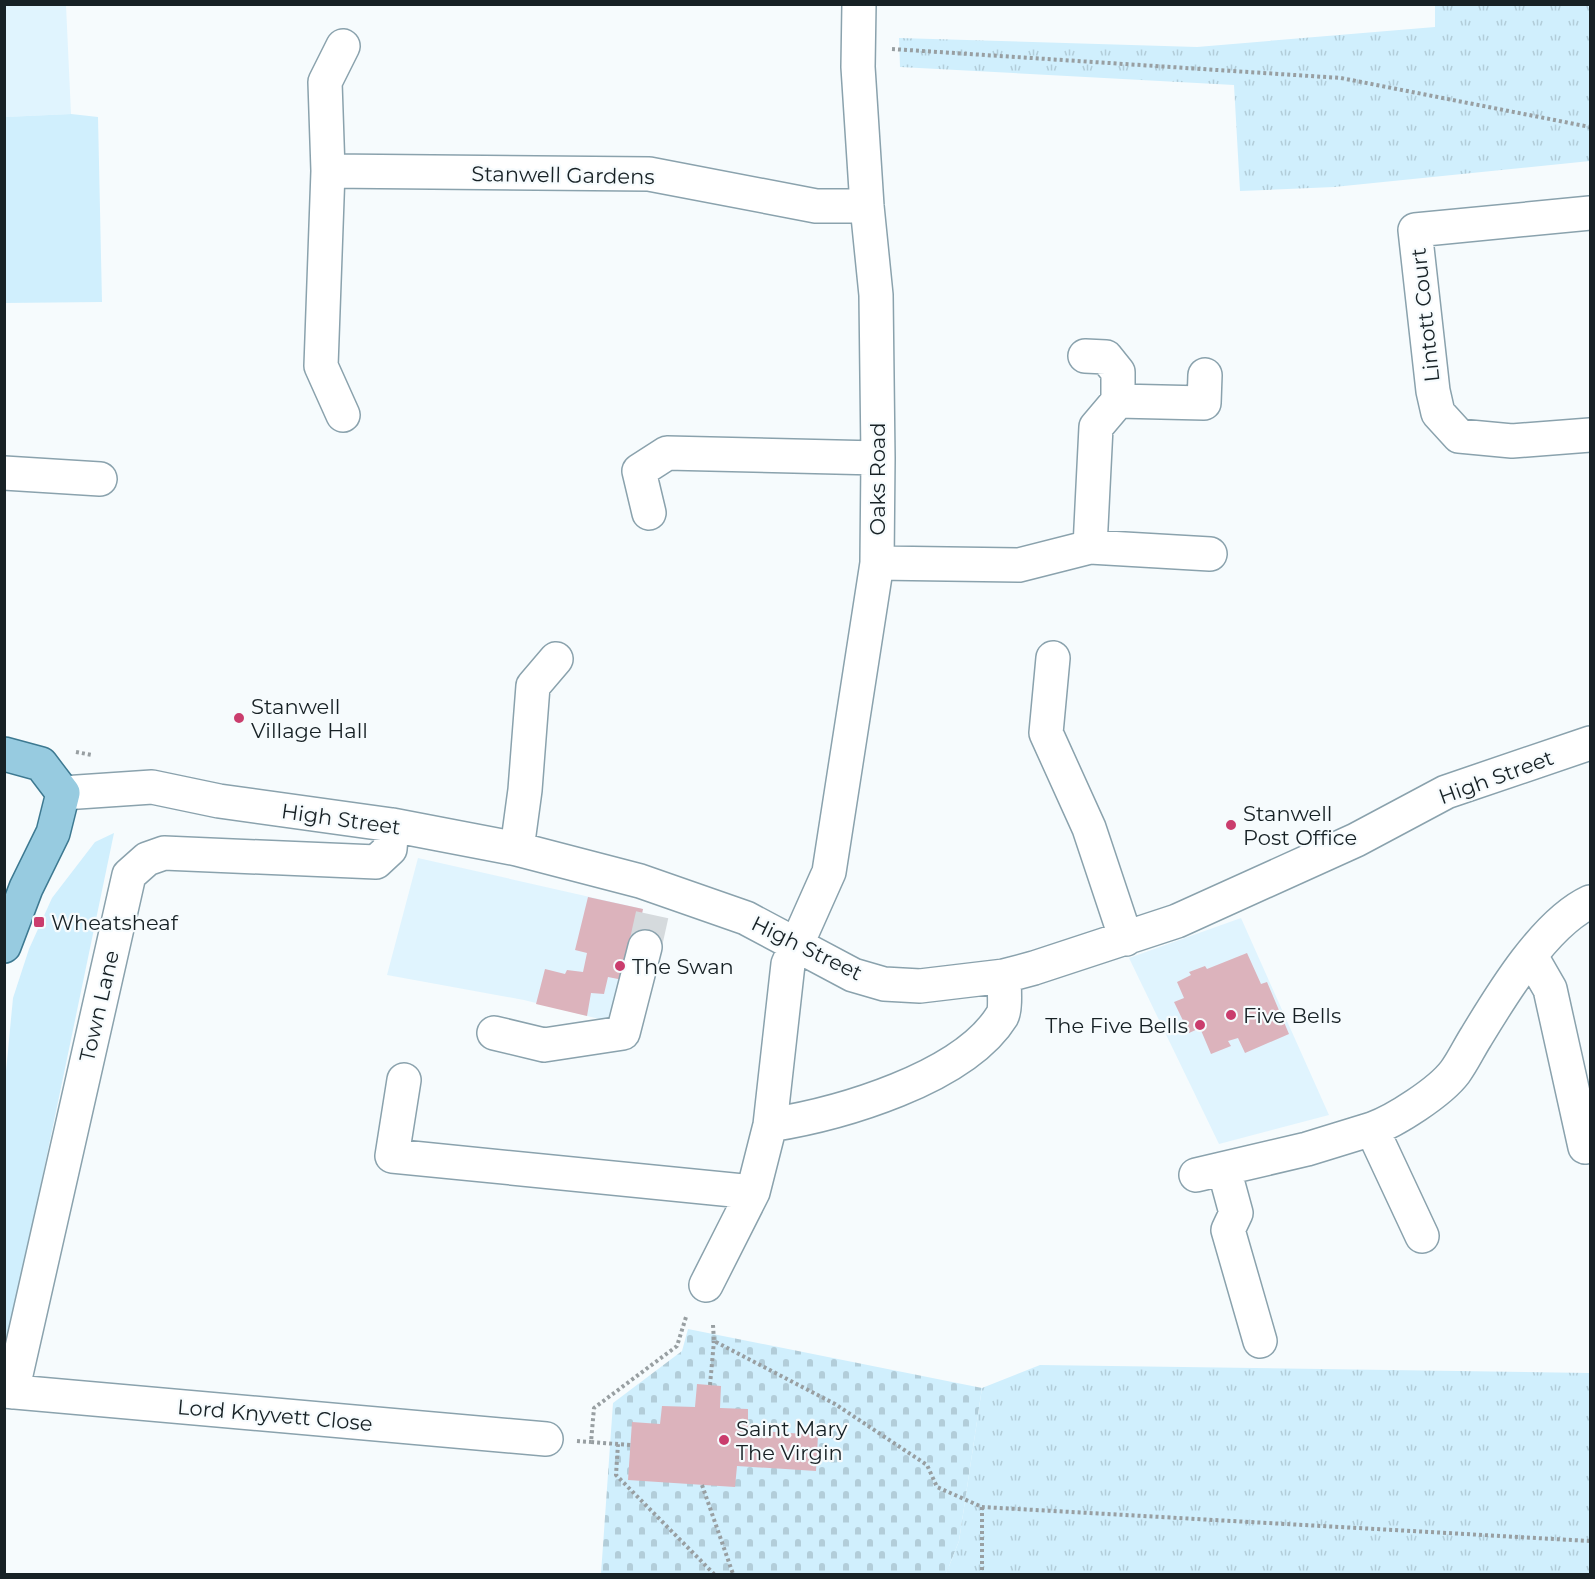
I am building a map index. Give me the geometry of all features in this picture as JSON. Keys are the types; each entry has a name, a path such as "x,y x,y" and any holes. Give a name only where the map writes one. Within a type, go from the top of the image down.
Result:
{"main road":[{"path":"4,754 41,764 63,793 53,833 26,888 4,946"}],"street":[{"name":"Oaks Road","path":"706,1285 753,1192 770,1125 788,964 829,872 877,563 876,295 867,206 858,47 859,4"},
{"path":"343,46 325,82 328,171 321,366 343,415"},
{"name":"Stanwell Gardens","path":"328,171 649,174 816,206 867,206"},
{"name":"Lintott Court","path":"1590,213 1415,230 1433,391 1438,413 1460,435 1512,441 1590,435"},
{"path":"1085,356 1106,357 1118,372 1118,401 1096,427 1090,547"},
{"path":"1118,401 1204,403 1205,375"},
{"path":"649,513 639,471 668,453 878,458"},
{"path":"4,473 100,478"},
{"path":"877,563 1019,565 1090,547 1210,554"},
{"path":"1053,658 1046,733 1089,828 1126,939"},
{"path":"517,849 525,790 533,686 556,659"},
{"name":"High Street","path":"63,793 152,787 219,801 392,825 517,849 655,900 746,918 853,975 884,984 920,986 1004,976 1034,969 1177,921 1356,840 1446,792 1590,743"},
{"name":"Town Lane","path":"8,1392 129,875 147,860 164,853 376,862 390,849 392,825"},
{"path":"1260,1341 1228,1230 1236,1213 1210,1172 1307,1149 1382,1126 1423,1101 1454,1074 1501,997 1540,944 1577,908 1590,902"},
{"path":"494,1033 544,1045 623,1033 645,947"},
{"path":"1531,956 1550,989 1585,1147 1590,1146"},
{"path":"770,1125 798,1120 892,1093 946,1066 981,1040 1003,1014 1004,976"},
{"path":"404,1080 392,1156 753,1192"},
{"path":"1372,1129 1422,1236"},
{"name":"Lord Knyvett Close","path":"8,1392 546,1439"}],"path":[{"path":"858,47 1341,78 1590,127"},
{"path":"630,1444 591,1442 594,1408 677,1346 686,1317"},
{"path":"710,1385 713,1325"},
{"path":"714,1341 835,1404 927,1465 937,1487 982,1508 1590,1541"},
{"path":"618,1444 616,1475 714,1575"},
{"path":"702,1485 733,1575"},
{"path":"982,1508 982,1575"}],"shaded area":[{"path":"5,5 66,5 71,114 5,117"},
{"path":"418,858 643,909 619,1024 524,1000 387,975"},
{"path":"1241,918 1329,1115 1219,1144 1129,958"}],"green space":[{"path":"1435,5 1590,5 1590,161 1334,187 1240,191 1234,85 900,67 899,38 1197,47 1435,27"},
{"path":"71,114 98,117 102,302 5,303 5,117"},
{"path":"114,833 8,1342 5,1341 4,1092 13,998 29,949 52,898 95,842"},
{"path":"688,1329 982,1388 959,1541 946,1574 601,1574 613,1403 682,1351"},
{"path":"1040,1365 1590,1373 1590,1574 946,1574 959,1541 982,1388"}],"building":[{"name":"The Swan","path":"588,897 643,909 628,981 608,977 604,994 591,993 587,1016 536,1004 545,969 565,974 567,970 583,972 587,953 575,950"},
{"name":"Five Bells","path":"1247,953 1261,984 1267,982 1289,1034 1245,1053 1238,1038 1228,1041 1231,1046 1211,1054 1200,1028 1189,1033 1174,1002 1184,998 1177,982 1191,975 1189,972 1205,966 1207,969"},
{"name":"Saint Mary The Virgin","path":"697,1384 721,1386 720,1408 748,1409 748,1430 818,1435 816,1471 737,1466 735,1487 628,1480 632,1422 660,1424 662,1406 695,1407"}],"tunnel":[{"path":"645,947 653,911"}],"place":[{"name":"Stanwell Village Hall","path":"239,718"},
{"name":"Stanwell Post Office","path":"1231,825"},
{"name":"Wheatsheaf","path":"39,922"},
{"name":"The Swan","path":"620,966"},
{"name":"Five Bells","path":"1231,1015"},
{"name":"The Five Bells","path":"1200,1025"},
{"name":"Saint Mary The Virgin","path":"724,1440"}]}
